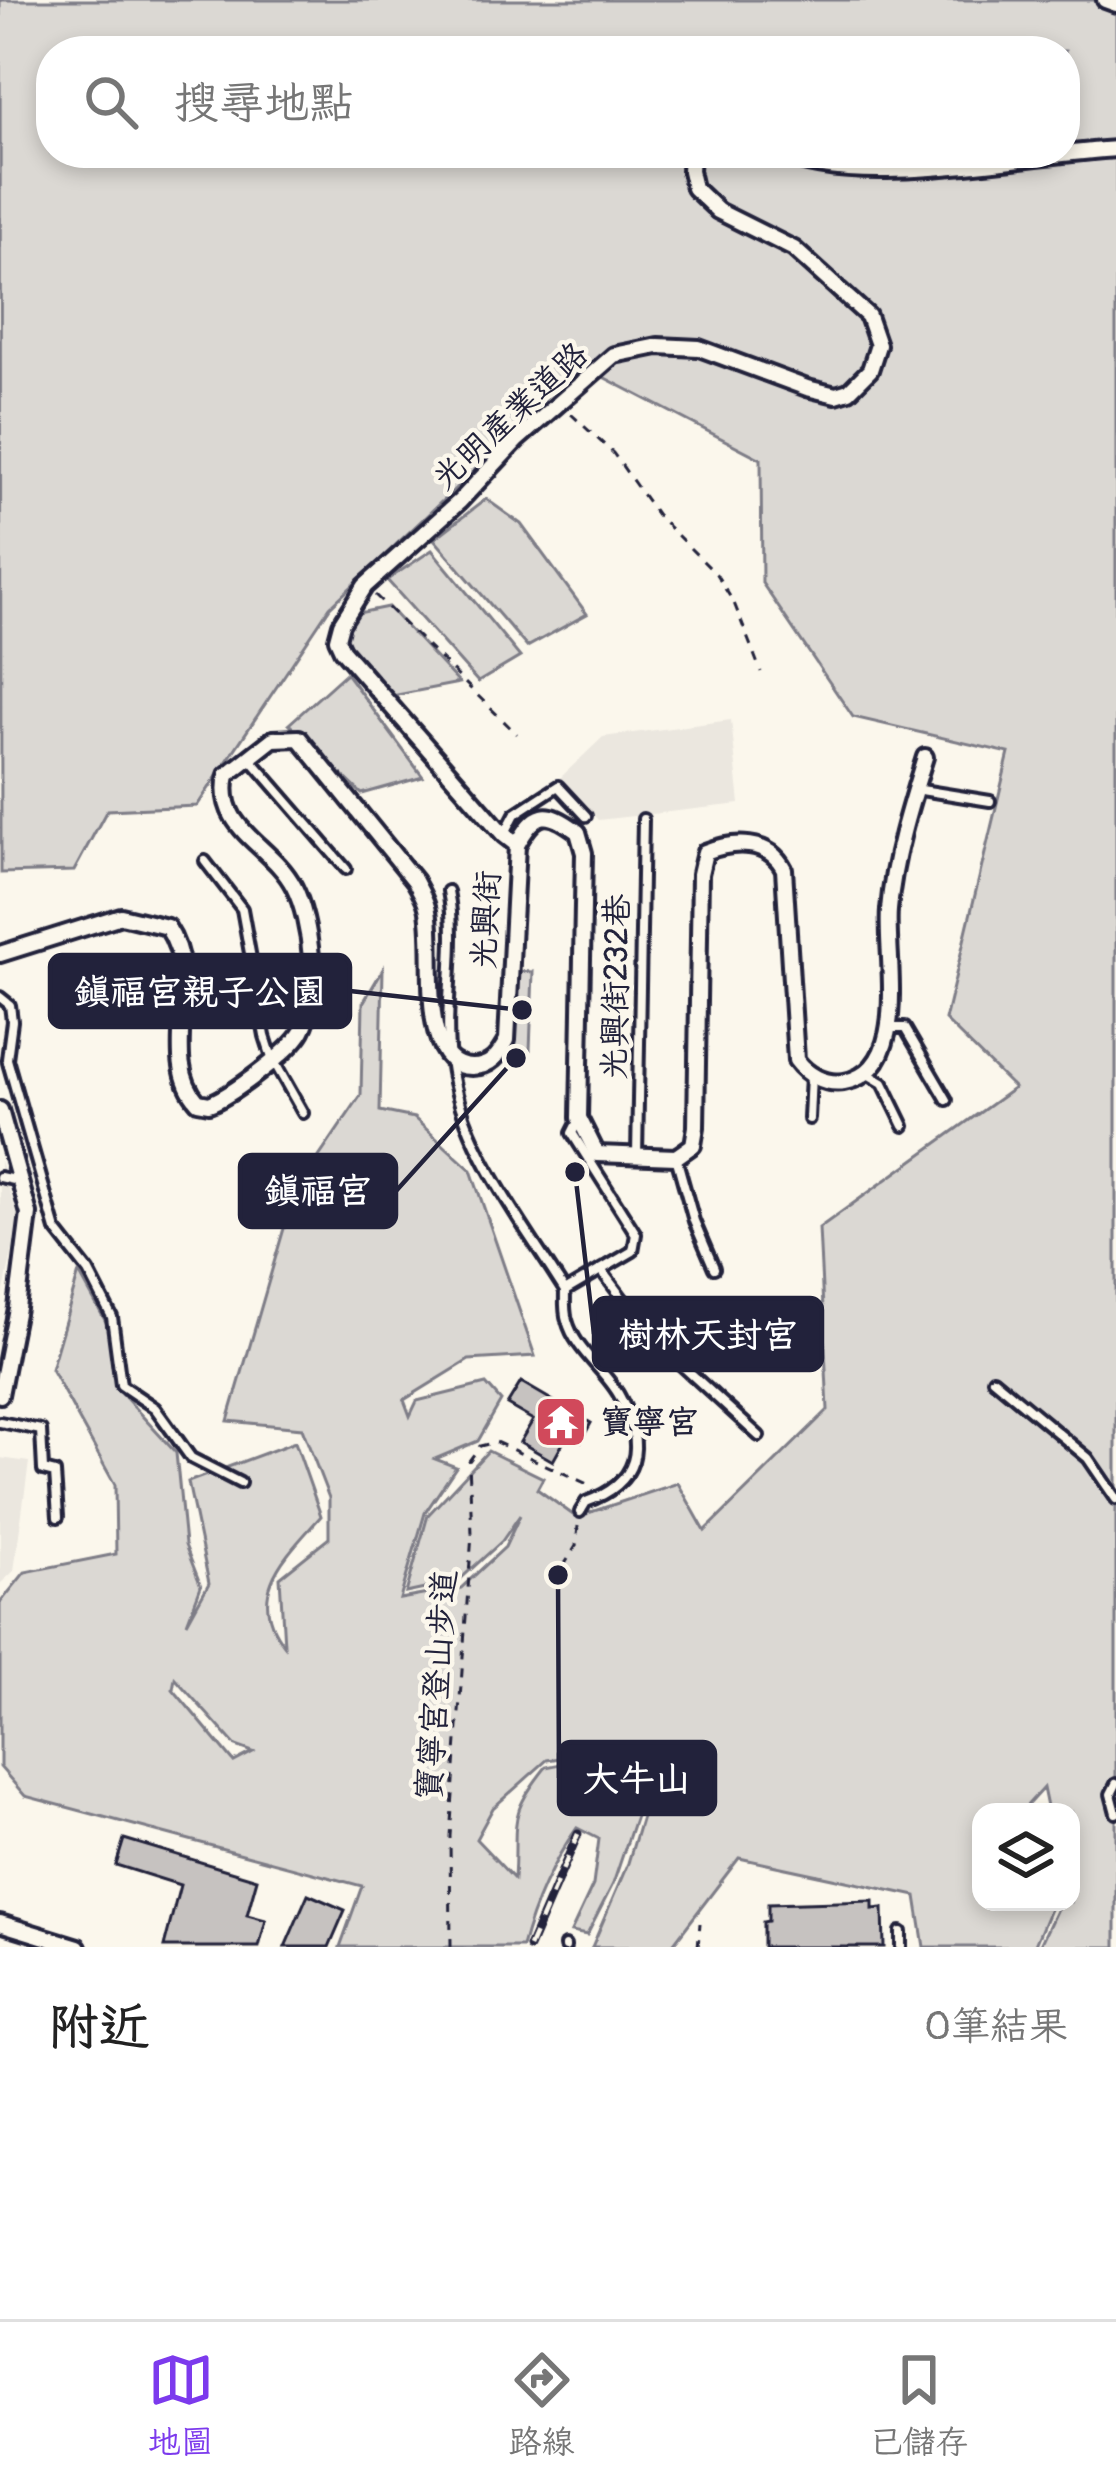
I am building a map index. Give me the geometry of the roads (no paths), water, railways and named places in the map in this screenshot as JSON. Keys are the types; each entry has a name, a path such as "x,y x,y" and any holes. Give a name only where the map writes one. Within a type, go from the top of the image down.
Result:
{"street":[{"path":"1105,0 1116,4"},
{"path":"1080,152 1116,149"},
{"name":"光明產業道路","path":"518,845 504,835 342,650 337,639 340,624 365,586 614,356 658,346 699,348 836,394 849,391 870,370 878,345 868,316 794,249 718,211 694,188 689,168"},
{"path":"858,168 916,168"},
{"name":"光興街","path":"249,758 273,739 299,738 415,881 428,908 435,1028 444,1057 469,1067 489,1064 507,1040 518,845 530,821 540,816 554,817 578,832 582,840 579,1118"},
{"path":"0,954 121,916 167,927 184,962 182,1066 187,1090 198,1102 218,1101 301,1035 311,1007 310,942 293,886 230,814 222,797 226,775 249,758"},
{"path":"579,1118 597,1154 676,1157 693,1144 700,874 701,860 710,849 757,846 778,856 784,869 796,1060 811,1074 843,1082 866,1073 888,1040 889,909 926,758"},
{"path":"0,1110 29,1214 0,1395"},
{"path":"0,1923 78,1947"}],"lane":[{"path":"249,758 346,869"},
{"path":"504,835 515,814 558,786 586,816"},
{"path":"915,789 990,801"},
{"name":"光興街232巷","path":"637,1156 643,819"},
{"path":"205,860 242,909 272,1058 303,1112"},
{"path":"448,891 450,1062 457,1097 477,1147 565,1291 567,1320 574,1334 620,1395 630,1421 633,1466 628,1476 609,1493 586,1502 580,1512"},
{"path":"0,997 10,1005 7,1059 56,1231 89,1272 112,1317 121,1384 155,1408 191,1458 240,1483"},
{"path":"889,1028 905,1028 916,1040 947,1100"},
{"path":"866,1073 884,1083 904,1126"},
{"path":"809,1119 811,1074"},
{"path":"565,1291 633,1251 637,1234 572,1133 579,1118"},
{"path":"676,1157 694,1221 714,1268"},
{"path":"0,1177 19,1181"},
{"path":"601,1270 653,1339 759,1436"},
{"path":"0,1303 17,1308"},
{"path":"994,1379 1088,1459 1116,1499"},
{"path":"0,1422 41,1430 43,1470 55,1473 58,1517"},
{"path":"1116,1784 1112,1794 1116,1813"},
{"path":"901,1932 901,1947"}],"railway":[{"path":"529,1947 578,1834"}],"place":[{"name":"鎮福宮親子公園","path":"522,1010"},
{"name":"鎮福宮","path":"516,1058"},
{"name":"樹林天封宮","path":"575,1172"},
{"name":"寶寧宮","path":"561,1422"},
{"name":"大牛山","path":"558,1575"}]}
